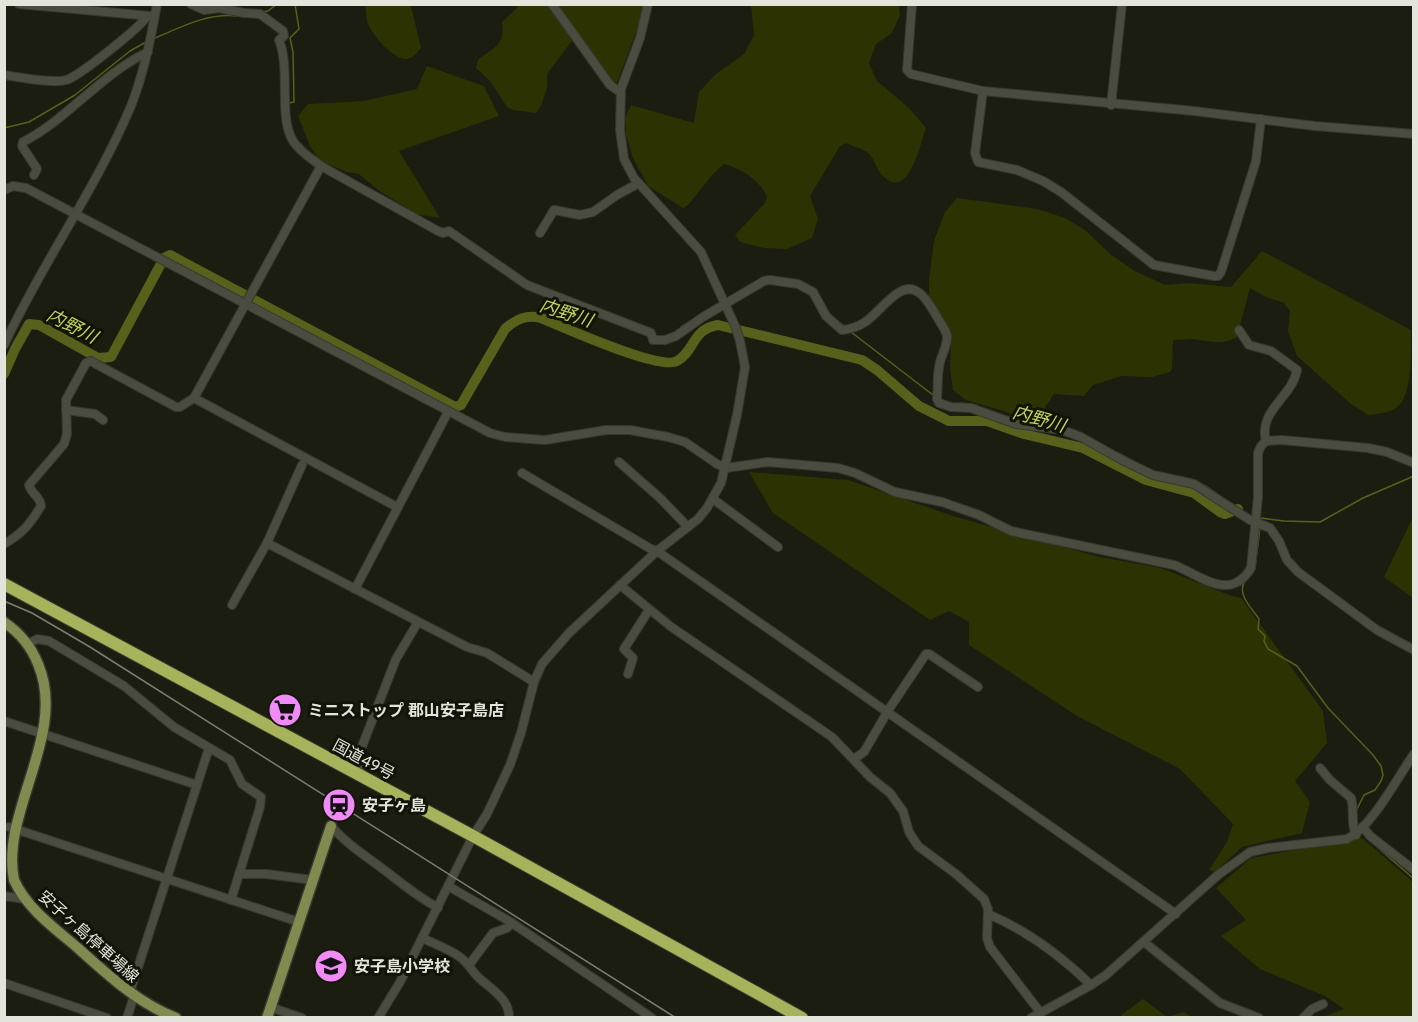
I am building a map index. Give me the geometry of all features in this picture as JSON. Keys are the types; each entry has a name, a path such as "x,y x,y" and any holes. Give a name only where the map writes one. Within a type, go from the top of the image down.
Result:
{"highway":[{"name":"国道49号","path":"4,584 473,836 802,1017"}],"main road":[{"name":"安子ヶ島停車場線","path":"4,622 28,644 45,685 44,712 39,732 9,827 7,849 9,866 25,899 132,994 176,1017"},
{"path":"269,1012 331,826"}],"street":[{"path":"19,4 91,8 151,16"},
{"path":"4,345 40,274 123,123 148,52 151,16 157,4"},
{"path":"191,4 204,10 219,8 260,14 283,31 284,36 279,41 285,61 288,126 297,146 321,166 438,231 443,233 449,231 527,285 651,333 653,340 665,340 676,336 764,281 798,284 813,292 826,316 842,330 858,328 868,322 900,292 914,291 924,295 947,335 939,367 937,399 939,403 967,407 1016,424 1056,429 1080,437 1153,475 1194,484 1256,522 1270,528 1279,541 1287,560 1298,572 1377,630 1413,650"},
{"path":"552,4 610,85 620,92"},
{"path":"378,1017 400,982 473,836 487,814 510,765 534,682 550,653 657,551 698,519 721,483 726,468 743,384 744,368 740,341 726,304 700,252 629,171 624,159 620,130 620,92 640,38 648,4"},
{"path":"912,4 907,70 911,74 983,91 1413,134"},
{"path":"1111,105 1122,4"},
{"path":"4,75 56,81 69,79 151,16"},
{"path":"34,174 37,169 24,152 21,146 23,142 75,106 131,60 148,52"},
{"path":"983,91 976,160 1023,172 1054,188 1157,267 1214,276 1218,276 1221,272 1256,161 1262,119"},
{"path":"4,544 18,536 28,526 41,506 40,500 30,491 29,485 64,444 67,434 66,400 85,365 91,361 176,407 195,398 321,166"},
{"path":"540,233 554,210 580,215 593,212 639,183"},
{"path":"4,190 13,186 22,187 490,433 505,437 545,440 615,429 686,442 726,468 768,462 838,468 855,473 895,492 942,502 979,515 1011,531 1174,565 1197,578 1221,585 1238,582 1248,572 1254,549 1258,453 1266,441 1282,440 1368,448 1387,452 1413,463"},
{"path":"1239,330 1250,345 1270,351 1297,372 1292,384 1265,422 1263,429 1266,441"},
{"path":"195,398 397,507"},
{"path":"66,410 95,414 103,420"},
{"path":"355,589 448,412"},
{"path":"619,462 660,498 688,527"},
{"path":"232,605 267,543 302,465"},
{"path":"522,472 657,551 1176,914"},
{"path":"712,499 778,547"},
{"path":"267,543 466,647 488,653 534,682"},
{"path":"620,585 649,610 832,737 870,777 897,800 911,837 918,846 981,895 987,905 987,938 993,954 1040,1012"},
{"path":"628,674 633,658 624,649 649,610"},
{"path":"360,775 362,771 359,760 361,749 396,659 418,622"},
{"path":"28,644 37,639 49,641 124,686 161,717 230,760 242,784 261,797 260,807 231,900"},
{"path":"854,759 864,752 926,654 930,654 978,687"},
{"path":"4,721 197,785"},
{"path":"127,1017 166,879 209,748"},
{"path":"1031,1017 1091,985 1144,942 1218,875 1253,850 1347,840 1356,835 1413,754"},
{"path":"1320,768 1351,798 1353,807 1351,818 1356,835"},
{"path":"331,826 364,857 404,887 438,908"},
{"path":"9,827 299,922"},
{"path":"1363,827 1370,836 1413,870"},
{"path":"239,874 313,880"},
{"path":"448,886 512,923 652,1017"},
{"path":"4,896 25,899"},
{"path":"988,914 1033,938 1073,967 1091,985"},
{"path":"469,965 493,933 507,928 512,923"},
{"path":"422,938 458,955 478,977 496,990 509,1011 509,1017"},
{"path":"1144,942 1220,1003 1259,1017"},
{"path":"4,983 107,1017"},
{"path":"1303,1017 1312,1009 1323,1004"},
{"path":"269,1012 302,1017"}],"green space":[{"path":"899,4 900,15 892,33 876,44 869,63 877,81 909,108 926,128 916,158 906,177 899,182 890,181 881,174 868,153 846,143 840,146 810,196 818,219 812,238 787,249 764,248 740,242 735,235 765,203 767,197 755,180 737,169 724,164 683,208 648,186 633,158 626,135 625,118 631,105 694,123 699,92 716,74 744,54 754,35 751,5"},
{"path":"365,5 412,5 421,48 416,54 406,59 389,51 368,24"},
{"path":"517,5 643,5 640,21 617,83 613,82 577,42 572,41 547,74 547,88 536,113 507,107 490,81 476,68 478,60 498,45 502,37 502,22 517,8"},
{"path":"427,66 484,86 499,116 399,151 440,218 416,214 378,190 359,174 347,172 320,161 310,146 298,116 308,104 364,101 417,89"},
{"path":"957,198 1038,209 1065,218 1085,230 1110,254 1133,270 1165,285 1189,283 1231,287 1262,251 1411,330 1410,372 1406,394 1396,408 1382,413 1368,415 1351,404 1297,356 1288,331 1290,311 1284,303 1250,288 1237,337 1221,342 1193,339 1173,340 1170,372 1152,377 1122,376 1093,385 1084,396 1054,394 1038,423 1028,423 1004,411 966,400 953,390 950,368 951,340 929,299 934,241 945,212"},
{"path":"749,472 848,480 956,517 1100,557 1161,568 1241,598 1323,711 1327,743 1295,781 1310,802 1302,833 1242,847 1215,872 1209,870 1227,842 1233,824 1180,769 1077,716 969,645 969,622 949,611 930,620 773,513"},
{"path":"1413,517 1413,598 1384,577"},
{"path":"1362,838 1413,882 1413,1017 1323,1017 1344,1009 1325,996 1260,969 1221,936 1246,920 1216,888 1251,858"},
{"path":"1143,999 1167,1017 1123,1017 1121,1015"},
{"path":"1184,1012 1191,1017 1167,1017"}],"waterway":[{"path":"261,12 268,11 277,4"},
{"path":"289,103 294,102 293,52 290,38 299,29 295,4"},
{"path":"153,39 205,19 237,16"},
{"path":"4,128 29,122 75,95 130,51 146,42"},
{"name":"内野川","path":"4,374 29,324 39,325 98,358 111,357 164,258 170,255 455,407 461,405 505,329 522,318 541,318 611,347 652,360 667,362 677,361 683,357 703,331 718,325 862,360 919,406 949,421 987,421 1024,434 1083,448 1146,480 1194,493 1225,514 1238,509"},
{"path":"547,297 587,313"},
{"path":"681,327 697,317"},
{"path":"851,332 933,395"},
{"path":"960,403 976,405"},
{"path":"1062,426 1077,431"},
{"path":"1118,453 1135,462"},
{"path":"1176,476 1200,483 1220,496"},
{"path":"1261,518 1320,522 1363,498 1414,476"},
{"path":"1255,567 1260,528"},
{"path":"1253,572 1242,588 1244,598 1259,619 1258,629 1265,636 1264,641 1268,649 1297,666 1328,708 1381,766 1383,775 1381,781 1375,790 1364,795 1357,809"},
{"path":"1377,847 1414,879"}],"railway":[{"path":"4,601 32,613 90,647 676,1018"}],"place":[{"name":"ミニストップ 郡山安子島店","path":"285,710"},
{"name":"安子ヶ島","path":"339,805"},
{"name":"安子島小学校","path":"331,966"}]}
